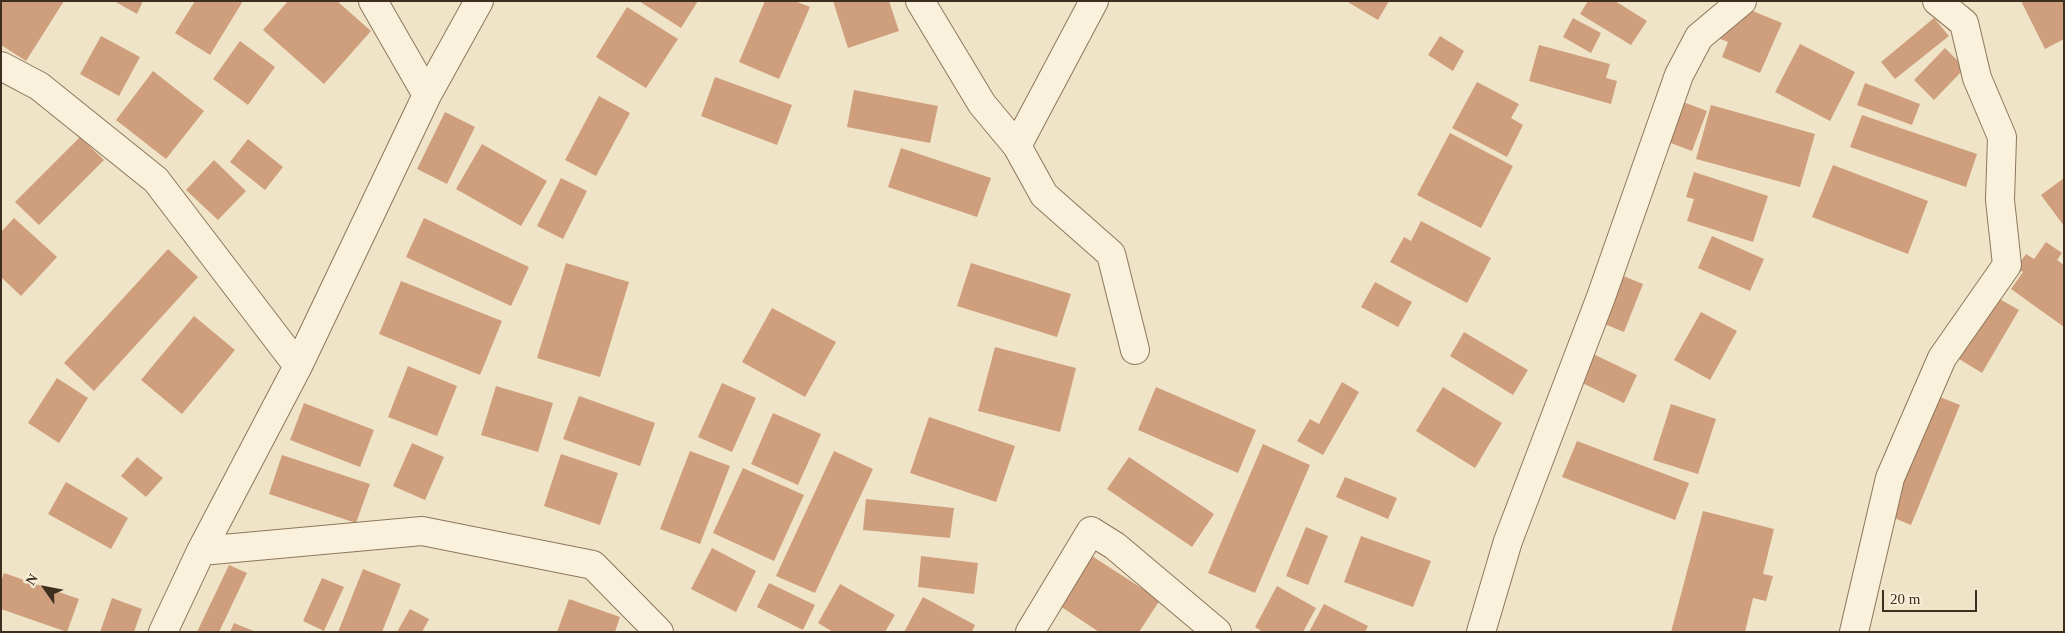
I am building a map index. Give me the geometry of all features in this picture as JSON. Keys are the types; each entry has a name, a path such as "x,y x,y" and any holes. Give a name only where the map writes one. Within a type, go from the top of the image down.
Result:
{"street":[{"path":"373,1 427,95"},
{"path":"163,632 201,551 298,366 427,95 479,1"},
{"path":"920,1 982,104 1017,146 1044,195 1111,254 1135,350"},
{"path":"1017,146 1094,1"},
{"path":"1481,632 1508,541 1601,297 1678,75 1699,37 1742,1"},
{"path":"1854,632 1890,478 1942,358 2007,265 2000,200 2002,137 1977,78 1964,23 1937,1"},
{"path":"1,66 39,86 156,180 298,366"},
{"path":"1030,632 1091,530 1115,546 1218,632"},
{"path":"201,551 422,531 593,564 659,632"}],"building":[{"path":"1,1 64,1 26,61 1,45"},
{"path":"114,1 143,1 137,14"},
{"path":"195,1 243,1 210,55 175,33"},
{"path":"288,1 337,1 371,31 324,84 263,30"},
{"path":"639,1 698,1 681,28"},
{"path":"765,1 795,1 810,7 779,79 739,62"},
{"path":"833,1 889,1 899,31 848,48"},
{"path":"1346,1 1389,1 1378,20"},
{"path":"1588,1 1615,1 1647,21 1631,45 1580,14"},
{"path":"2021,1 2064,1 2064,39 2045,49"},
{"path":"627,7 678,39 646,88 596,57"},
{"path":"1743,7 1782,23 1760,73 1722,57 1728,42 1718,38 1724,23 1735,27"},
{"path":"1573,18 1601,33 1591,53 1563,37"},
{"path":"1934,18 1949,36 1895,79 1881,62"},
{"path":"101,36 140,57 119,96 80,74"},
{"path":"1440,36 1464,51 1453,71 1428,55"},
{"path":"240,41 275,67 248,105 213,79"},
{"path":"1800,44 1855,72 1830,121 1775,92"},
{"path":"1539,45 1610,64 1606,78 1617,81 1611,104 1529,81"},
{"path":"1945,48 1965,68 1934,100 1914,80"},
{"path":"153,71 204,111 166,159 116,120"},
{"path":"715,77 792,105 777,145 701,116"},
{"path":"1477,82 1519,104 1511,118 1523,125 1507,157 1452,128"},
{"path":"1865,83 1920,104 1912,125 1857,105"},
{"path":"854,90 938,106 930,143 847,127"},
{"path":"599,96 630,113 596,176 565,160"},
{"path":"1683,102 1707,111 1692,151 1668,142"},
{"path":"1711,105 1815,134 1800,187 1696,159"},
{"path":"445,112 475,127 447,184 417,169"},
{"path":"1862,115 1977,154 1966,187 1850,147"},
{"path":"1450,133 1513,166 1481,228 1417,195"},
{"path":"80,137 104,160 39,225 15,202"},
{"path":"248,139 283,167 265,190 230,162"},
{"path":"482,144 547,181 521,226 456,189"},
{"path":"901,148 991,178 977,217 888,187"},
{"path":"214,160 246,191 218,220 186,190"},
{"path":"1833,165 1928,201 1908,254 1812,217"},
{"path":"1694,172 1768,196 1753,242 1687,221 1694,199 1686,197"},
{"path":"561,178 587,191 563,239 537,226"},
{"path":"2064,178 2064,226 2041,195"},
{"path":"14,218 57,257 21,296 1,277 1,232"},
{"path":"424,218 529,267 511,306 406,257"},
{"path":"1421,221 1491,258 1467,303 1390,262 1404,237 1411,241"},
{"path":"1712,236 1764,259 1750,291 1698,268"},
{"path":"2046,242 2062,253 2057,260 2064,265 2064,327 2011,289 2023,272 2016,268 2026,254 2034,259"},
{"path":"168,249 198,277 94,391 64,363"},
{"path":"566,263 629,282 600,377 537,358"},
{"path":"971,263 1071,294 1057,337 957,306"},
{"path":"1616,273 1643,284 1624,332 1597,321"},
{"path":"401,281 502,321 480,375 379,334"},
{"path":"1375,282 1412,302 1398,327 1361,307"},
{"path":"1996,297 2019,310 1982,373 1959,359"},
{"path":"772,308 836,342 805,397 742,362"},
{"path":"1701,312 1737,331 1710,380 1674,360"},
{"path":"194,316 235,350 182,414 141,380"},
{"path":"1464,332 1528,370 1513,395 1450,356"},
{"path":"995,347 1076,368 1060,432 978,411"},
{"path":"1589,352 1637,375 1624,403 1576,380"},
{"path":"408,366 457,386 437,436 388,417"},
{"path":"57,378 88,398 59,443 28,423"},
{"path":"1342,382 1359,392 1323,455 1297,441 1310,419 1319,424"},
{"path":"722,383 756,398 732,452 698,437"},
{"path":"496,386 553,403 538,452 481,435"},
{"path":"1156,387 1256,430 1238,473 1138,430"},
{"path":"1443,387 1502,423 1475,468 1416,431"},
{"path":"1935,395 1960,405 1911,525 1887,515"},
{"path":"579,396 655,423 640,466 563,439"},
{"path":"304,403 374,430 360,467 290,440"},
{"path":"1671,404 1716,419 1698,474 1653,460"},
{"path":"773,413 821,434 798,485 751,464"},
{"path":"929,417 1015,446 996,502 910,473"},
{"path":"1577,441 1689,483 1675,520 1562,477"},
{"path":"412,443 444,457 425,500 393,486"},
{"path":"1263,444 1310,465 1255,593 1208,573"},
{"path":"690,451 730,466 700,544 660,529"},
{"path":"834,451 873,469 815,593 776,576"},
{"path":"561,454 618,473 600,525 544,506"},
{"path":"282,455 370,484 356,523 269,494"},
{"path":"137,457 163,478 146,497 121,476"},
{"path":"1129,457 1214,514 1192,547 1107,489"},
{"path":"743,468 804,495 774,561 713,533"},
{"path":"1345,477 1397,498 1388,519 1336,497"},
{"path":"66,482 128,518 111,549 48,514"},
{"path":"866,499 954,508 950,538 863,530"},
{"path":"1703,511 1774,529 1763,574 1773,576 1766,601 1753,598 1745,632 1671,632"},
{"path":"1306,527 1328,536 1308,585 1286,576"},
{"path":"1361,536 1431,561 1413,607 1344,582"},
{"path":"712,548 756,571 736,612 691,589"},
{"path":"921,556 978,563 974,594 918,587"},
{"path":"1092,556 1160,600 1139,632 1099,632 1060,606"},
{"path":"229,565 247,573 219,632 197,632"},
{"path":"363,569 401,584 382,632 338,632"},
{"path":"4,573 79,599 67,632 1,609 1,582"},
{"path":"322,578 344,587 324,631 303,621"},
{"path":"769,583 815,605 803,630 757,607"},
{"path":"840,584 895,615 885,632 833,632 818,623"},
{"path":"1277,586 1316,608 1303,632 1263,632 1255,627"},
{"path":"923,597 975,625 972,632 904,632"},
{"path":"112,598 142,609 134,632 100,632"},
{"path":"569,599 620,617 615,632 557,632"},
{"path":"1324,604 1368,626 1365,632 1309,632"},
{"path":"410,609 429,619 422,632 397,632"},
{"path":"234,623 256,632 230,632"}]}
